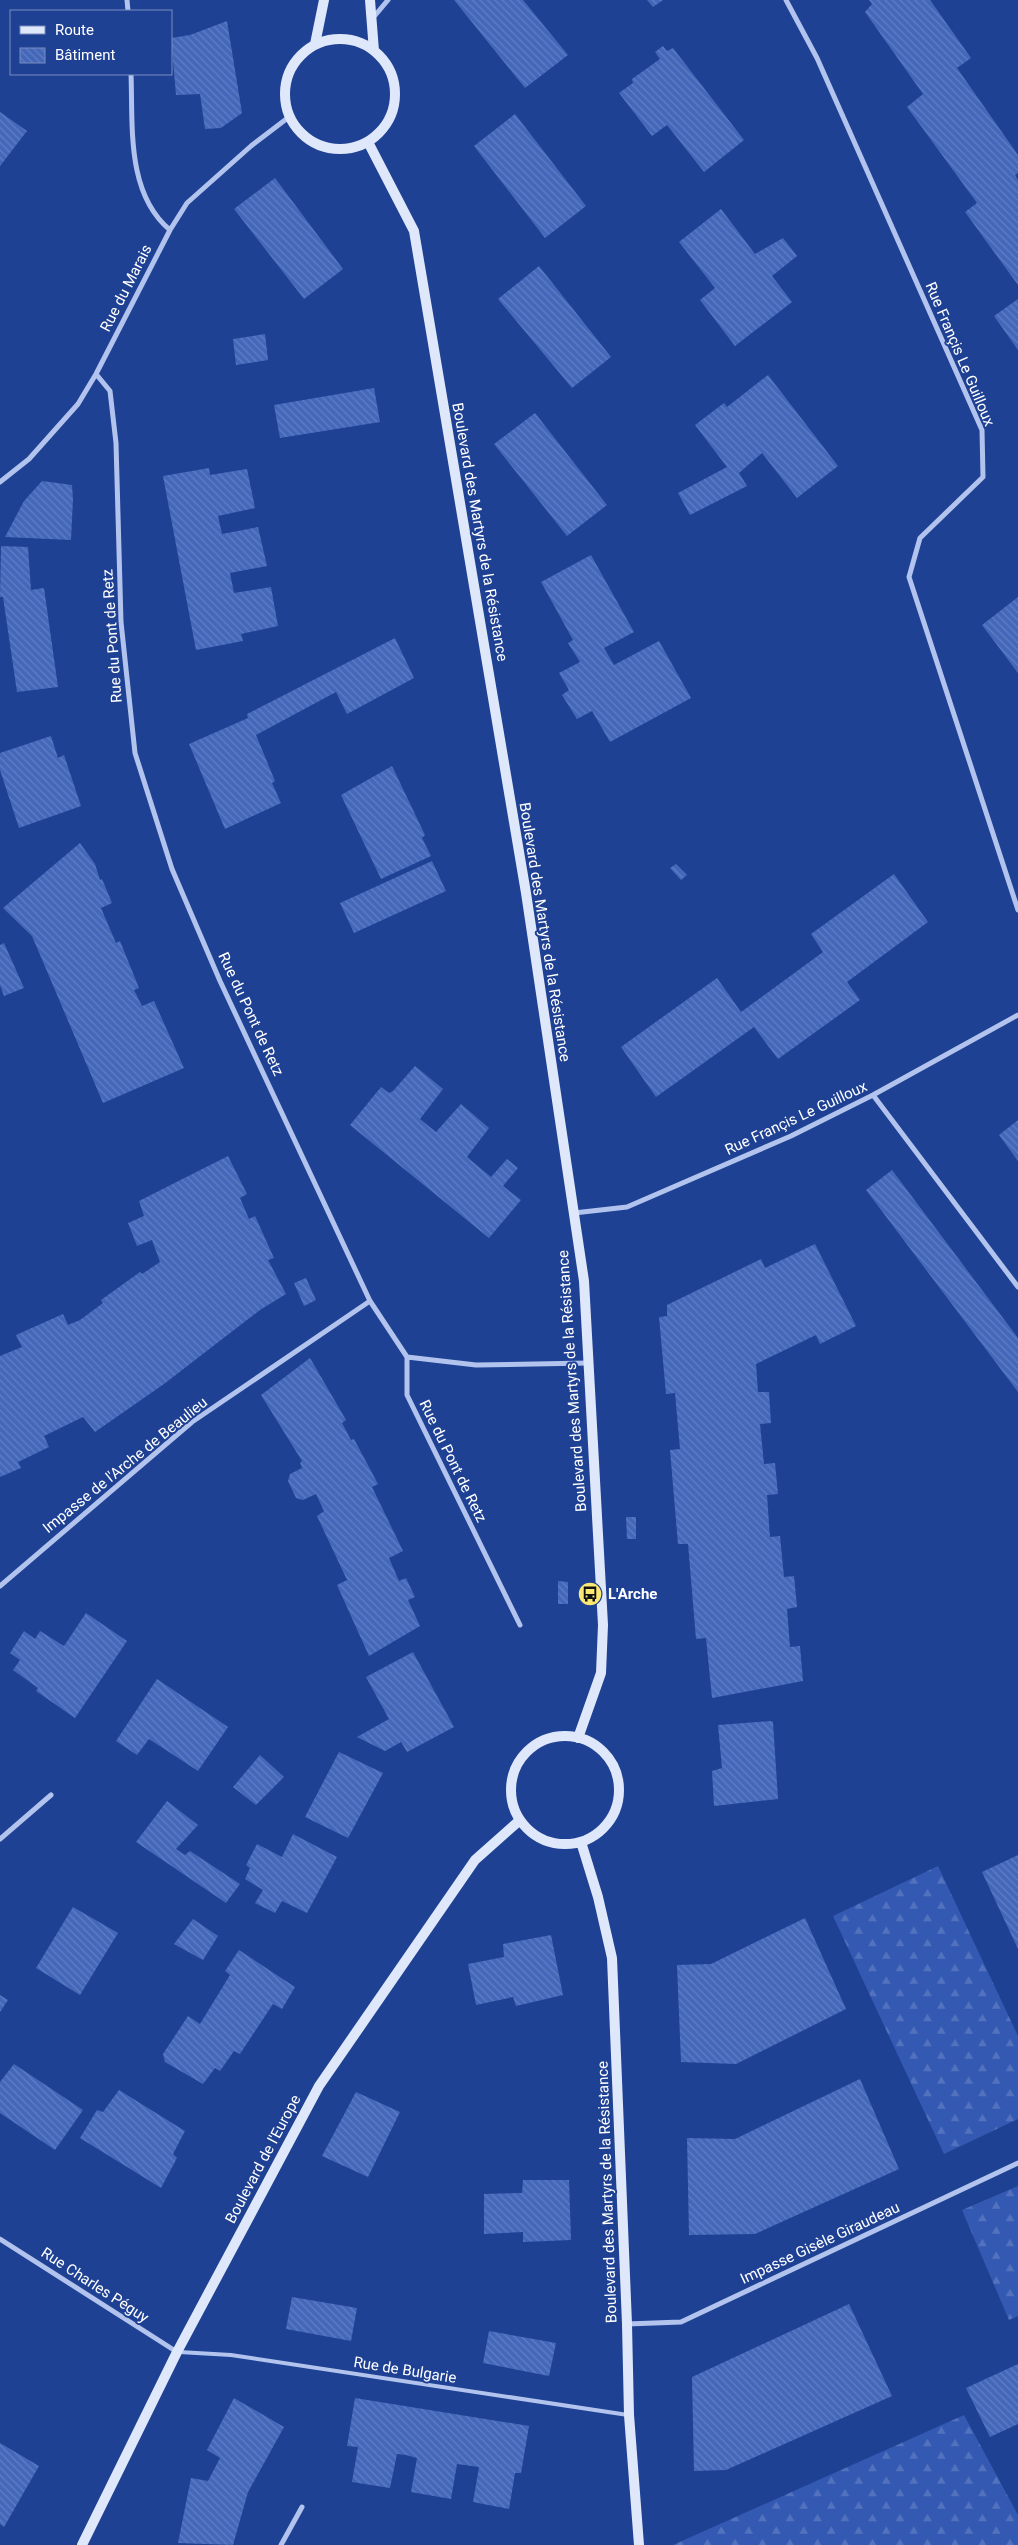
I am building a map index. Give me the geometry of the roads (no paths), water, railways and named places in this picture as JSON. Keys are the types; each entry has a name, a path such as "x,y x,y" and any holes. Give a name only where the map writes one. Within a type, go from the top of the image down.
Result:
{"street":[{"path":"314,44 324,0"},
{"path":"370,0 374,51"},
{"path":"372,19 388,0"},
{"name":"Rue Françis Le Guilloux","path":"786,0 817,58 982,430 983,477 920,538 909,577 1018,910"},
{"path":"339,38 364,44 374,51 389,69 396,92 394,104 385,126 368,142 354,148 338,150 323,148 304,136 289,118 284,101 285,84 290,68 301,54 314,44 339,38"},
{"path":"131,75 135,170 156,218 170,230"},
{"name":"Rue du Marais","path":"0,482 29,459 78,404 96,374 170,230 187,203 251,146 289,118"},
{"name":"Boulevard des Martyrs de la Résistance","path":"368,142 414,231 526,893 562,1148 584,1281 603,1625 601,1673 578,1738"},
{"name":"Rue du Pont de Retz","path":"96,374 110,391 116,443 120,622 135,753 179,886 220,981 370,1301 407,1357 407,1395 520,1625"},
{"name":"Rue Françis Le Guilloux","path":"574,1213 627,1207 791,1136 874,1095 1018,1015"},
{"path":"874,1095 1018,1287"},
{"name":"Impasse de l'Arche de Beaulieu","path":"0,1586 192,1422 370,1301"},
{"path":"407,1357 476,1365 588,1363"},
{"path":"560,1736 578,1738 594,1745 607,1756 616,1772 619,1789 617,1806 609,1822 597,1834 581,1842 564,1844 547,1842 532,1833 520,1820 513,1803 511,1785 517,1767 527,1752 542,1741 560,1736"},
{"path":"0,1839 51,1794"},
{"name":"Boulevard de l'Europe","path":"82,2545 177,2352 319,2086 474,1860 520,1820"},
{"name":"Boulevard des Martyrs de la Résistance","path":"581,1842 598,1897 612,1958 628,2324 629,2415 639,2545"},
{"name":"Impasse Gisèle Giraudeau","path":"628,2324 681,2322 1018,2164"},
{"name":"Rue Charles Péguy","path":"0,2239 177,2352"},
{"path":"281,2545 302,2507"}],"lane":[{"name":"Rue de Bulgarie","path":"177,2352 231,2355 629,2415"}],"place":[{"name":"L'Arche","path":"590,1594"}]}
